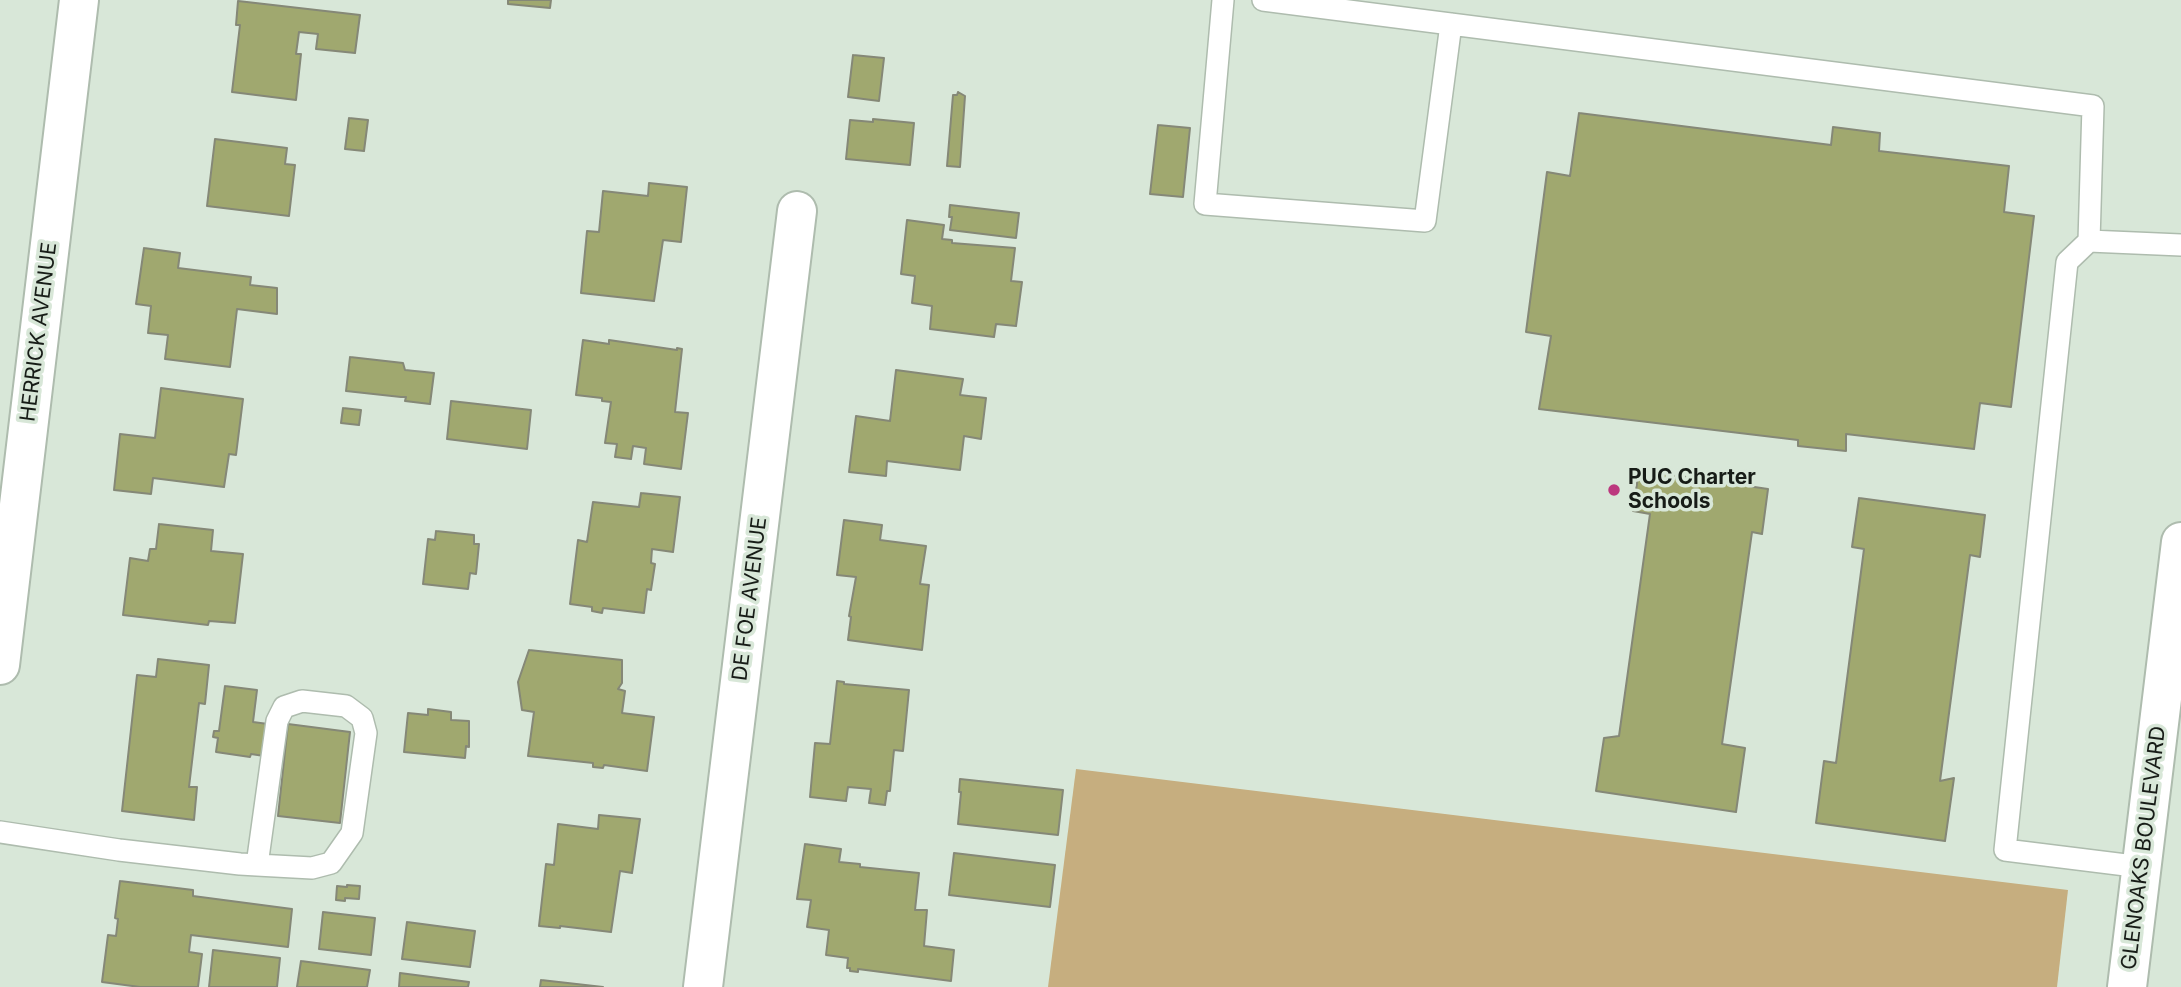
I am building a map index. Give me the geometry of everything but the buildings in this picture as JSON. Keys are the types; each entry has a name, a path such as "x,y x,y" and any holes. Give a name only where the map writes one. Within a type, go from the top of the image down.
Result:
{"street":[{"name":"HERRICK AVENUE","path":"0,665 79,0"},
{"name":"DE FOE AVENUE","path":"703,987 797,211"},
{"name":"GLENOAKS BOULEVARD","path":"2127,987 2141,867 2177,618 2181,542"}],"lane":[{"path":"1223,0 1205,204 1425,221 1451,24"},
{"path":"1263,0 2094,106 2089,241 2067,262 2005,850 2141,867"},
{"path":"2089,241 2181,246"},
{"path":"0,832 119,850 257,865 312,868 331,863 352,834 366,733 362,718 346,706 302,701 284,707 277,721 257,865"}],"shaded area":[{"path":"1076,769 2068,890 2057,987 1048,987"}],"place":[{"name":"PUC Charter Schools","path":"1614,490"}]}
